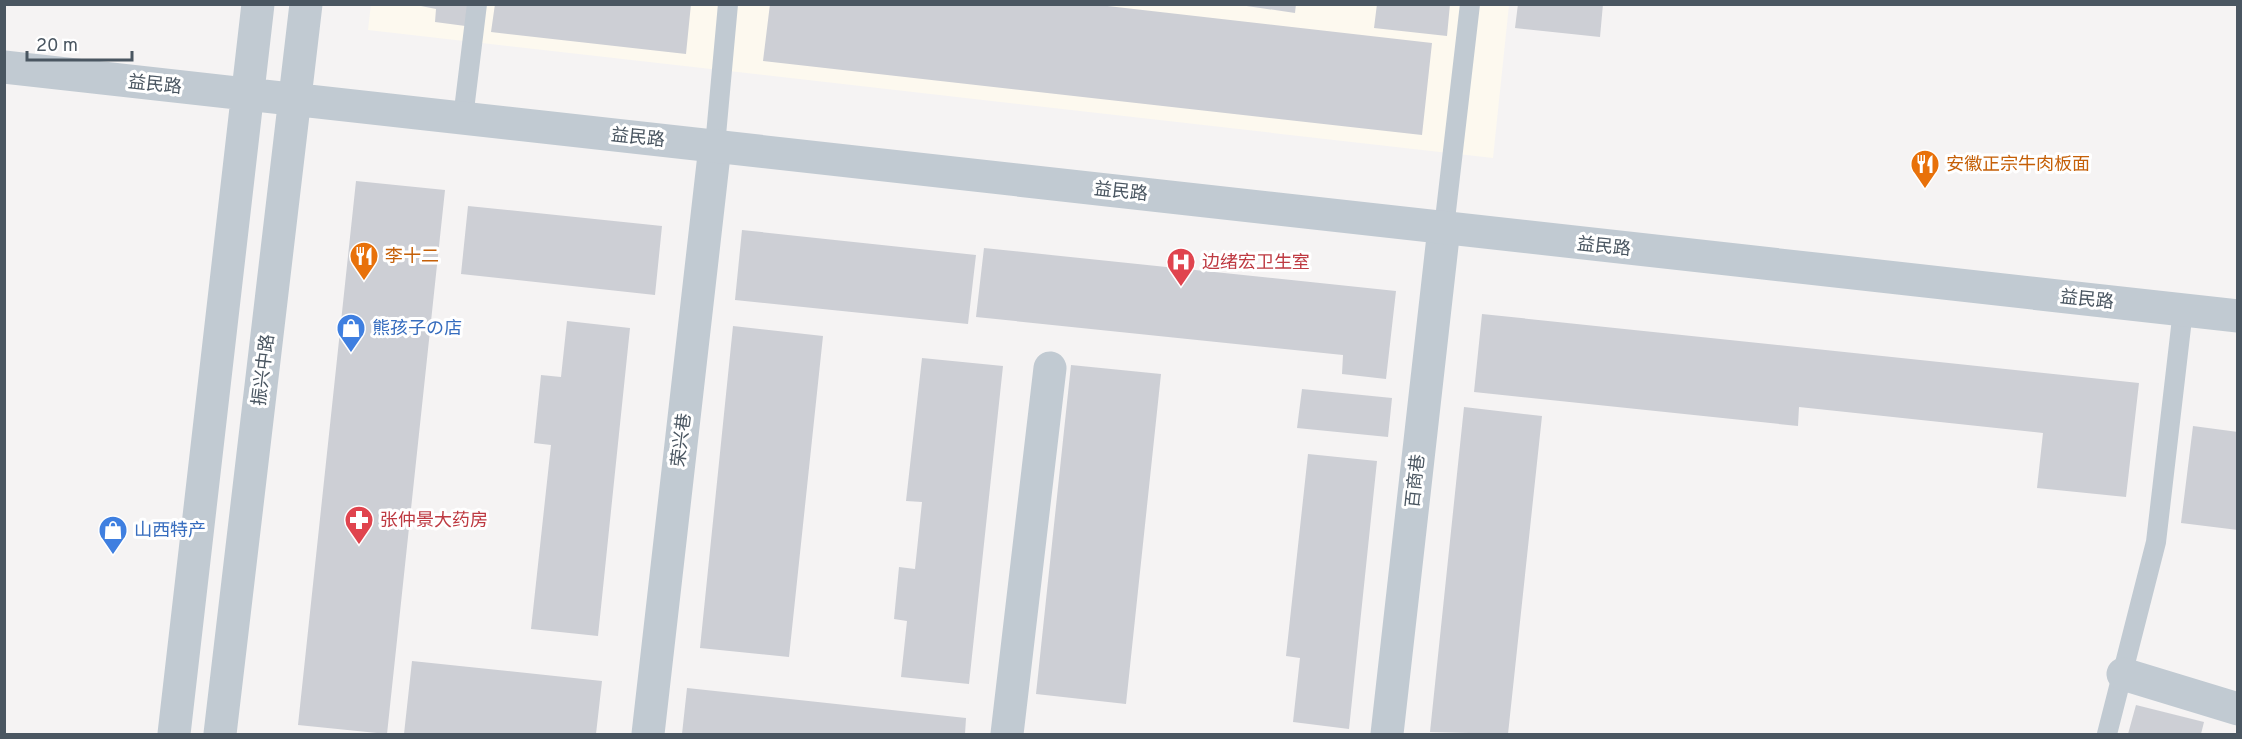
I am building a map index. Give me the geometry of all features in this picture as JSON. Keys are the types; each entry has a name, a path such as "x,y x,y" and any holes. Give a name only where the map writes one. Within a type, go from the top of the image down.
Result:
{"street":[{"path":"174,735 258,4"},
{"name":"振兴中路","path":"220,735 306,4"},
{"name":"益民路","path":"4,67 2238,316"},
{"name":"荣兴巷","path":"648,735 715,146"},
{"name":"百商巷","path":"1386,735 1444,228"},
{"path":"1007,735 1050,368"},
{"path":"2122,674 2238,709"}],"lane":[{"path":"464,118 477,4"},
{"path":"715,146 728,4"},
{"path":"1444,228 1470,4"},
{"path":"2107,735 2157,542 2183,310"}],"shaded area":[{"path":"371,4 1509,5 1493,158 368,30"}],"building":[{"path":"411,4 475,4 473,27 435,22 436,9"},
{"path":"495,4 691,4 686,54 491,32"},
{"path":"770,4 1090,4 1432,43 1422,135 763,61"},
{"path":"1233,4 1296,4 1295,13"},
{"path":"1377,4 1450,4 1447,36 1374,28"},
{"path":"1518,4 1603,4 1600,37 1515,28"},
{"path":"356,181 445,190 387,734 298,725"},
{"path":"468,206 662,226 655,295 461,274"},
{"path":"742,230 976,255 968,324 735,300"},
{"path":"984,248 1396,291 1386,379 1342,374 1343,355 976,317"},
{"path":"1482,314 2139,383 2126,497 2037,488 2043,433 1799,407 1798,426 1474,392"},
{"path":"567,321 630,328 598,636 531,629 551,445 534,443 541,375 561,377"},
{"path":"733,326 823,336 789,657 700,648"},
{"path":"922,358 1003,366 969,684 901,677 907,621 894,619 899,567 915,569 922,502 906,501"},
{"path":"1071,365 1161,374 1126,704 1036,694"},
{"path":"1302,389 1392,398 1388,437 1297,428"},
{"path":"1464,407 1542,416 1508,734 1430,732"},
{"path":"2193,426 2238,432 2238,530 2181,523"},
{"path":"1308,454 1377,461 1349,729 1293,722 1300,658 1286,656"},
{"path":"412,661 602,681 596,734 404,734"},
{"path":"687,688 966,718 965,734 682,734"},
{"path":"2136,705 2204,722 2201,734 2128,734"}],"place":[{"name":"安徽正宗牛肉板面","path":"1925,190"},
{"name":"李十二","path":"364,282"},
{"name":"边绪宏卫生室","path":"1181,288"},
{"name":"熊孩子の店","path":"351,354"},
{"name":"张仲景大药房","path":"359,546"},
{"name":"山西特产","path":"113,556"}]}
